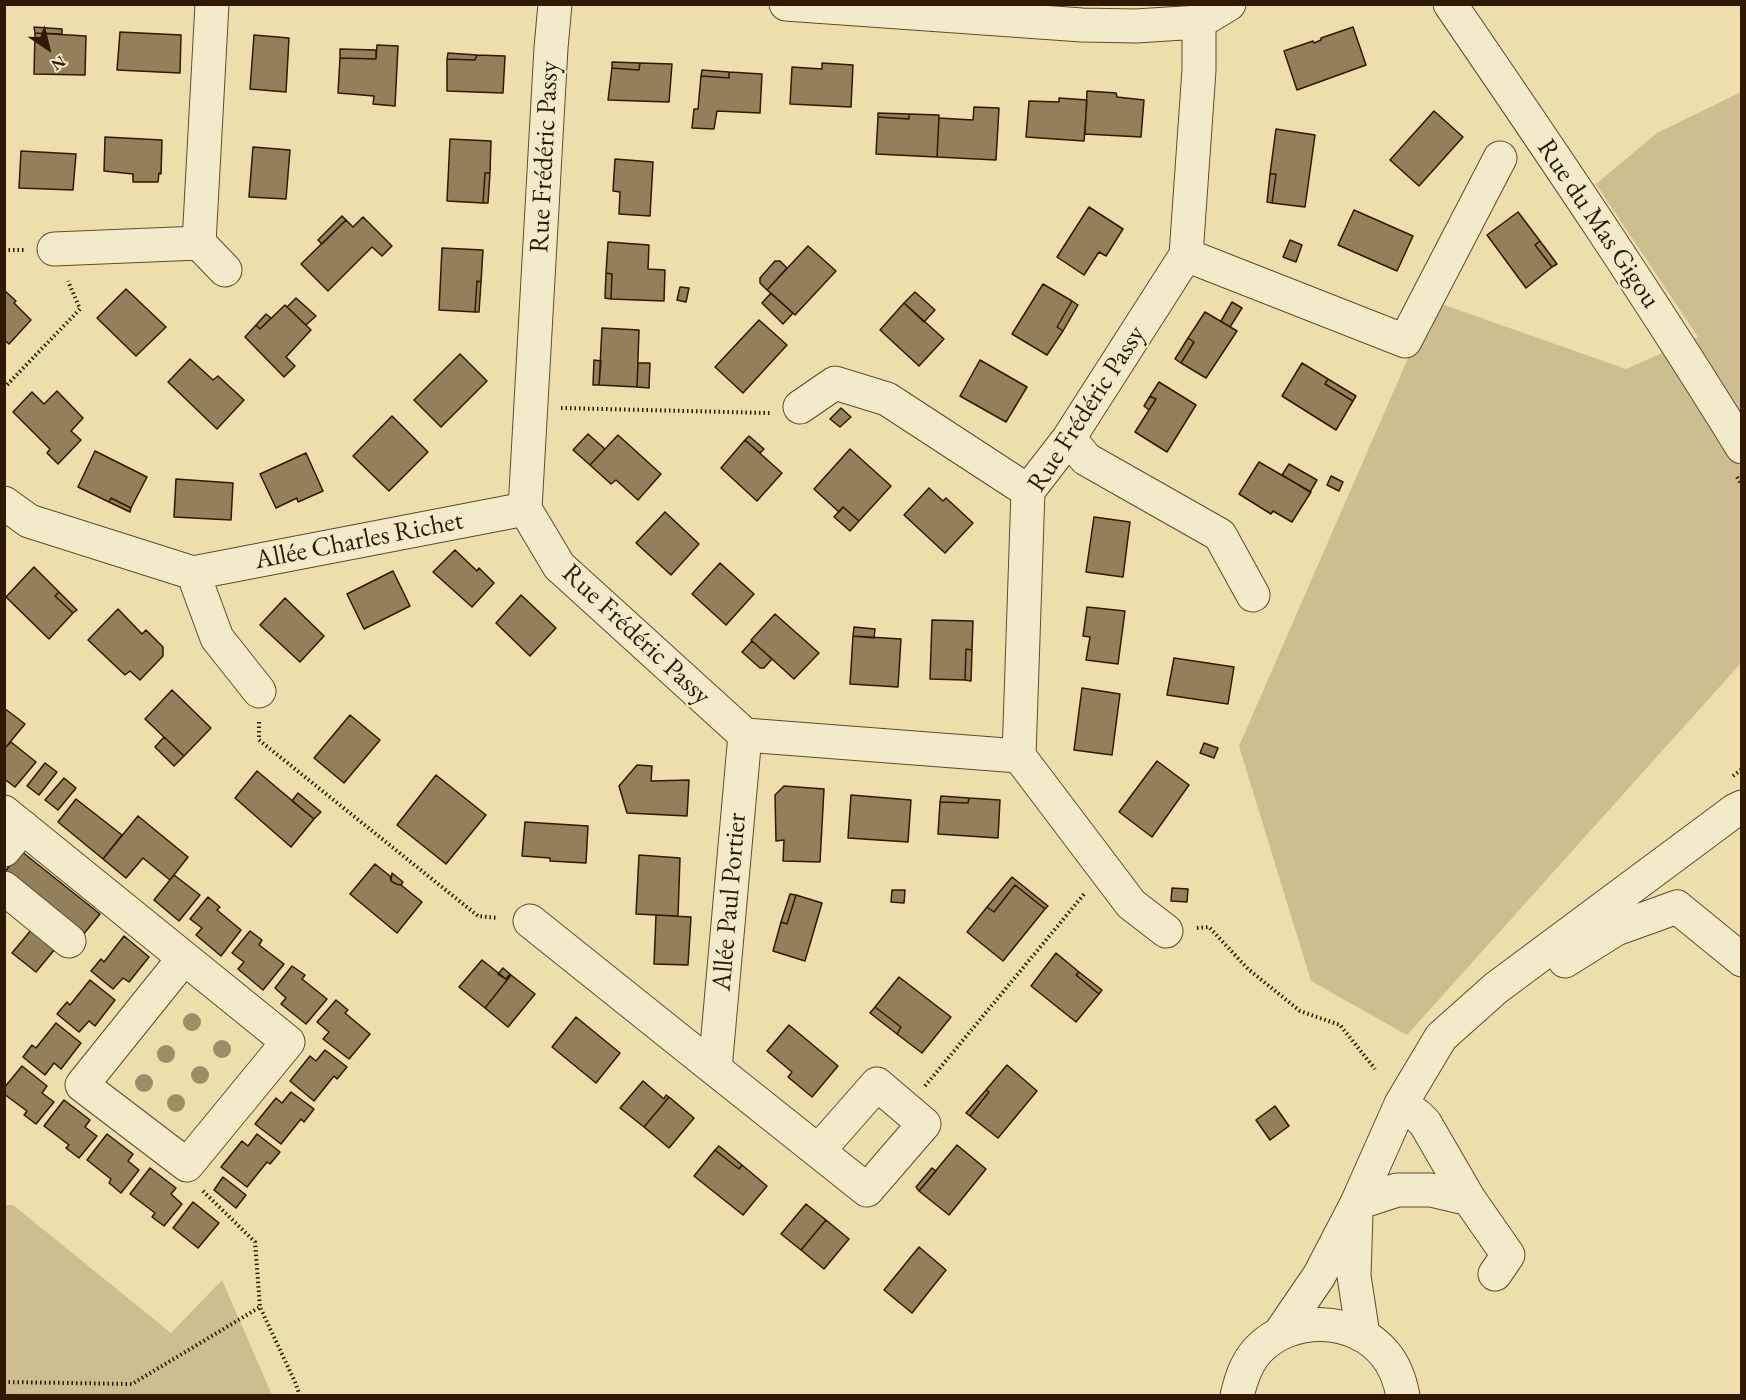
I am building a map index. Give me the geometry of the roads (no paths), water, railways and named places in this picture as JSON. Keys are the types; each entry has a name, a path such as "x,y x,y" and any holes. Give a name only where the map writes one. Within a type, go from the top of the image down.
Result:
{"street":[{"path":"212,4 199,243 225,270"},
{"name":"Rue Frédéric Passy","path":"555,4 525,509 559,566 745,735"},
{"path":"786,4 1083,15 1136,26 1199,22 1229,4"},
{"name":"Rue du Mas Gigou","path":"1450,4 1592,213 1742,447"},
{"name":"Rue Frédéric Passy","path":"1019,756 1028,490 1069,438 1186,255 1199,70 1199,22"},
{"path":"1186,255 1405,341 1500,158"},
{"path":"54,249 199,243"},
{"path":"800,407 835,383 887,399 1028,490"},
{"path":"1069,438 1086,459 1220,535 1253,595"},
{"name":"Allée Charles Richet","path":"4,503 28,521 193,573 525,509"},
{"path":"193,573 217,638 259,691"},
{"path":"745,735 1019,756 1131,904 1166,931"},
{"name":"Allée Paul Portier","path":"715,1069 745,735"},
{"path":"1280,1334 1319,1276 1357,1203 1401,1104 1442,1037 1496,988 1739,807"},
{"path":"11,830 184,958 288,1042 187,1165 82,1085 184,958"},
{"path":"4,888 69,941"},
{"path":"1525,966 1562,964 1616,929 1677,907 1742,960"},
{"path":"530,921 867,1190 924,1124 877,1084 819,1150"},
{"path":"1401,1104 1425,1123 1469,1199 1508,1255 1496,1274"},
{"path":"1357,1203 1397,1190 1431,1190 1469,1199"},
{"path":"1357,1203 1354,1276 1363,1335"},
{"path":"1237,1395 1243,1373 1258,1350 1280,1334 1307,1324 1336,1325 1363,1335 1385,1353 1399,1378 1403,1395"}]}
